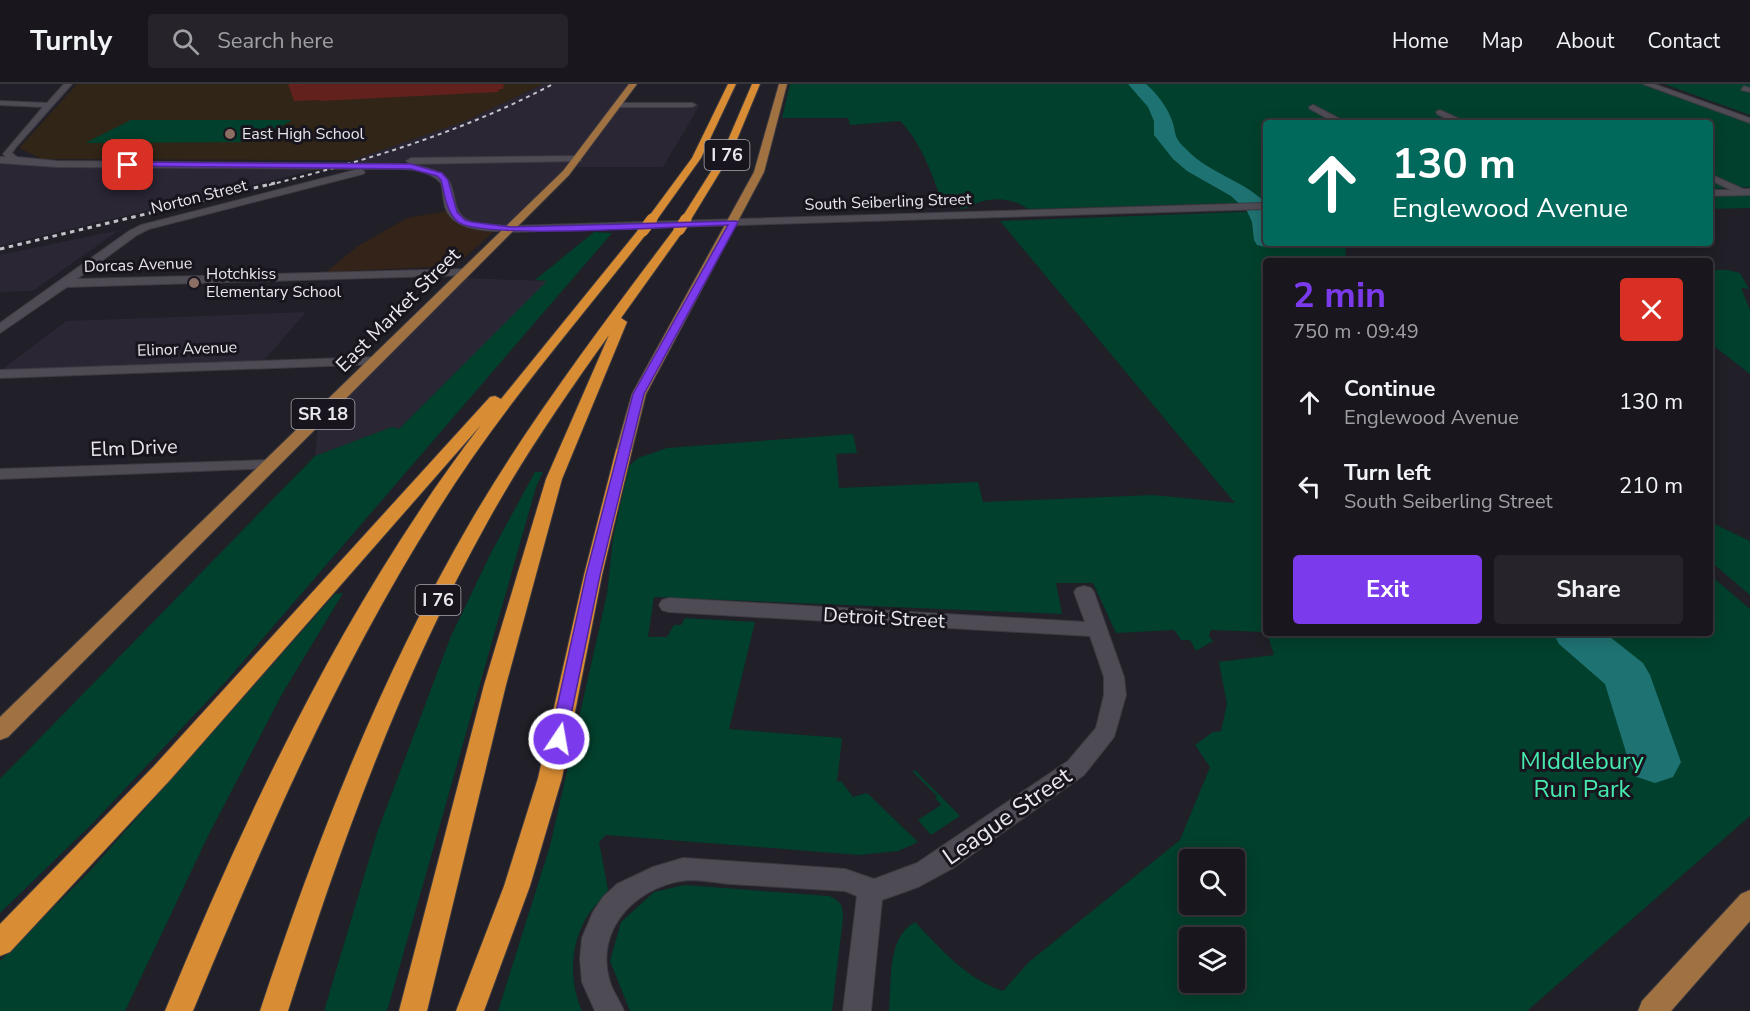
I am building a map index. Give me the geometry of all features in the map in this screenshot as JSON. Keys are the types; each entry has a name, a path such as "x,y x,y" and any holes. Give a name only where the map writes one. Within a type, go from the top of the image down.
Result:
{"highway":[{"name":"I 76","path":"179,1011 221,910 273,796 322,697 373,603 428,511 471,449 683,178 706,139 732,84"},
{"name":"I 76","path":"274,1011 320,878 352,795 394,692 445,586 480,521 528,441 682,224 727,154 742,124 756,84"},
{"path":"706,139 716,95"},
{"path":"413,1011 495,685 554,479 635,291"},
{"path":"0,943 162,773 496,399 560,335"},
{"path":"470,1011 517,886 550,778 593,575 624,450"}],"main road":[{"name":"East Market Street","path":"0,731 511,229 578,159 633,84"},
{"path":"624,450 639,394 759,172 783,84"},
{"path":"1652,1011 1750,902"}],"street":[{"path":"15,159 7,154 68,84"},
{"path":"1647,84 1750,121"},
{"path":"1661,84 1750,116"},
{"path":"0,103 49,105"},
{"path":"618,105 692,105"},
{"path":"1313,107 1336,120"},
{"path":"1440,112 1455,120"},
{"path":"0,162 15,159 57,164 389,166"},
{"name":"Norton Street","path":"0,329 133,233 145,227 410,161 578,159"},
{"name":"South Seiberling Street","path":"389,166 411,166 440,174 445,180 453,211 458,218 471,225 511,229 1263,206"},
{"path":"1713,178 1748,192"},
{"path":"1713,193 1748,192"},
{"name":"Dorcas Avenue","path":"64,283 465,273"},
{"name":"Elinor Avenue","path":"0,374 375,361"},
{"name":"Elm Drive","path":"0,474 269,465"},
{"name":"League Street","path":"870,892 898,885 924,873 1076,768 1106,731 1115,695 1114,677 1084,592"},
{"name":"Detroit Street","path":"669,605 1098,630"},
{"path":"610,1011 596,983 594,946 602,920 618,898 636,884 657,874 683,868 845,880 863,886 870,892 857,1011"}],"shaded area":[{"name":"East High School","path":"77,84 543,84 468,120 353,160 42,159 19,148"},
{"path":"543,84 630,84 574,158 421,158 389,165 351,164 353,160 468,120"},
{"path":"700,105 663,167 574,167 619,106"},
{"path":"15,160 31,163 336,165 0,246 0,164"},
{"path":"574,160 508,227 470,222 459,216 446,177 441,173 431,168 396,165 410,162"},
{"path":"446,211 453,218 497,229 455,266 326,272 358,246 407,218"},
{"path":"119,230 33,291 0,292 0,255"},
{"path":"465,278 548,281 399,429 392,427 315,456 318,425"},
{"path":"306,312 262,363 0,371 66,321"}],"green space":[{"path":"790,84 1644,84 1750,123 1750,187 1713,189 1713,120 1263,120 1263,202 1028,209 1017,203 999,199 980,202 961,209 958,203 943,204 920,149 900,121 850,125 848,118 782,118"},
{"path":"1664,84 1750,84 1750,115"},
{"path":"131,120 292,120 256,142 85,143"},
{"path":"1750,195 1750,208 1713,209 1713,197"},
{"path":"1263,211 1263,246 1345,246 1346,258 1263,258 1263,632 1211,630 1209,636 1213,641 1196,651 1190,640 1181,640 1174,630 1116,633 1093,583 1056,583 1062,614 654,597 648,637 667,637 674,625 681,625 685,618 755,622 729,729 842,738 837,782 841,781 853,797 867,793 918,842 898,851 859,855 606,835 599,842 608,890 583,923 573,960 575,986 582,1011 498,1011 550,846 607,594 613,538 629,466 638,458 667,448 853,434 857,453 836,454 839,488 978,482 983,502 1153,495 1235,503 1000,221"},
{"path":"594,232 612,233 228,679 94,822 0,913 0,779 315,456 392,427 399,429 547,281 535,280"},
{"path":"1713,270 1740,273 1749,289 1741,288 1750,310 1750,374 1713,345"},
{"path":"535,472 543,472 536,487 387,1011 324,1011 377,833 451,636 492,551"},
{"path":"1713,523 1750,541 1750,595 1713,564"},
{"name":"MIddlebury Run Park","path":"1713,578 1750,609 1750,816 1527,1011 889,1011 892,962 895,950 906,929 915,922 966,971 977,979 1003,991 1029,962 1180,840 1210,767 1195,745 1213,732 1221,731 1227,704 1219,662 1274,655 1268,636 1713,636"},
{"path":"343,593 282,694 207,838 125,1011 0,1011 0,961 88,873 335,594"},
{"path":"915,770 960,816 931,835 918,820 941,805 935,798 937,796 913,772"},
{"path":"684,885 829,896 839,902 843,918 832,1011 630,1011 610,961 621,922 654,892"}],"building":[{"path":"290,84 348,84 289,86"}],"waterway":[{"path":"1136,84 1157,107 1165,128 1164,135 1180,155 1194,167 1249,199 1257,207 1263,219"},
{"path":"1579,636 1626,675 1655,762"}],"railway":[{"path":"269,185 414,143 485,117 553,84"},
{"path":"0,249 275,183"}],"place":[{"name":"East High School","path":"230,134"},
{"name":"Hotchkiss Elementary School","path":"194,283"}],"route":[{"path":"128,165 339,165 423,168 440,174 445,180 454,213 462,221 471,225 511,229 734,222 682,312 639,394 593,575 559,739"}]}
